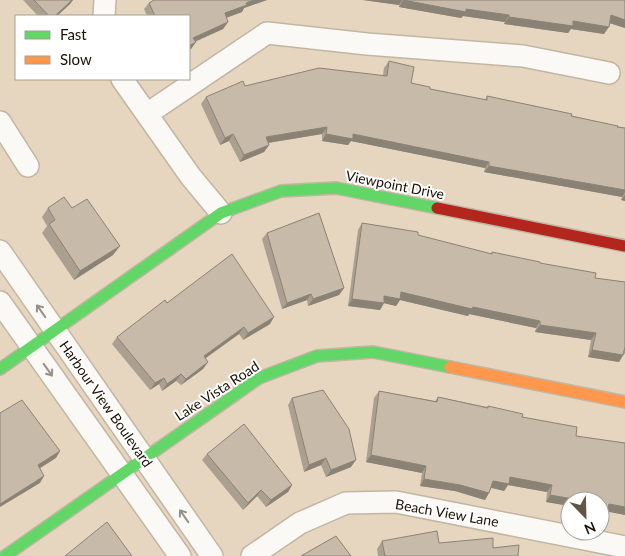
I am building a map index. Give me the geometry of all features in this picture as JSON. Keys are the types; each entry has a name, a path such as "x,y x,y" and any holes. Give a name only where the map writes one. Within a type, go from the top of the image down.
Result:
{"street":[{"path":"104,15 106,0"},
{"path":"147,114 267,33 367,44 523,56 609,73"},
{"path":"123,80 191,178 221,213"},
{"path":"0,122 28,166"},
{"name":"Viewpoint Drive","path":"0,369 221,213 281,191 336,188 625,246"},
{"name":"Harbour View Boulevard","path":"0,251 212,556"},
{"name":"Harbour View Boulevard","path":"0,302 180,556"},
{"name":"Lake Vista Road","path":"5,556 259,378 317,356 373,352 625,402"},
{"name":"Beach View Lane","path":"252,556 300,523 346,503 396,502 625,547"}],"building":[{"path":"34,0 72,0 56,15 48,15"},
{"path":"154,0 254,0 246,3 247,5 225,13 228,22 193,38 196,42 190,45 190,15 155,15 149,3"},
{"path":"403,0 625,0 625,20 611,15 609,27 573,21 573,26 466,9 466,12"},
{"path":"389,61 414,67 411,83 430,87 430,89 487,100 487,96 572,114 571,116 625,128 625,190 489,166 489,162 353,134 353,139 326,134 327,127 266,137 269,145 244,155 233,134 225,138 206,97 243,81 245,86 319,68 387,76"},
{"path":"64,197 72,208 87,199 120,246 80,271 49,224 55,220 48,208"},
{"path":"319,213 344,288 313,299 311,294 287,303 267,233"},
{"path":"362,223 418,232 418,235 492,254 492,252 596,273 595,278 625,282 625,347 623,355 592,350 596,333 540,325 540,321 473,307 472,309 401,292 400,299 384,296 384,303 352,299"},
{"path":"232,254 274,317 248,333 244,327 204,356 208,362 186,379 181,374 167,384 164,378 155,383 117,337 165,300 167,303"},
{"path":"323,390 349,429 356,460 331,470 326,458 309,465 292,398"},
{"path":"379,391 437,402 438,397 488,408 488,406 523,414 522,417 577,427 576,436 625,443 625,507 610,504 610,491 560,491 560,497 550,495 552,485 510,477 509,484 493,481 489,493 460,485 424,479 426,466 371,455"},
{"path":"22,400 60,451 38,465 44,476 0,504 0,413"},
{"path":"244,424 292,485 271,500 261,490 248,503 207,454"},
{"path":"107,522 132,556 65,556"},
{"path":"437,531 439,543 493,538 493,548 519,545 518,556 385,556 382,541"},
{"path":"336,536 351,556 301,556"}],"traffic: fast":[{"path":"0,369 221,213 281,191 336,188 437,208"},
{"path":"5,556 259,378 317,356 373,352 450,367"}],"traffic: slow":[{"path":"450,367 625,402"}],"traffic: jam":[{"path":"437,208 625,246"}]}
